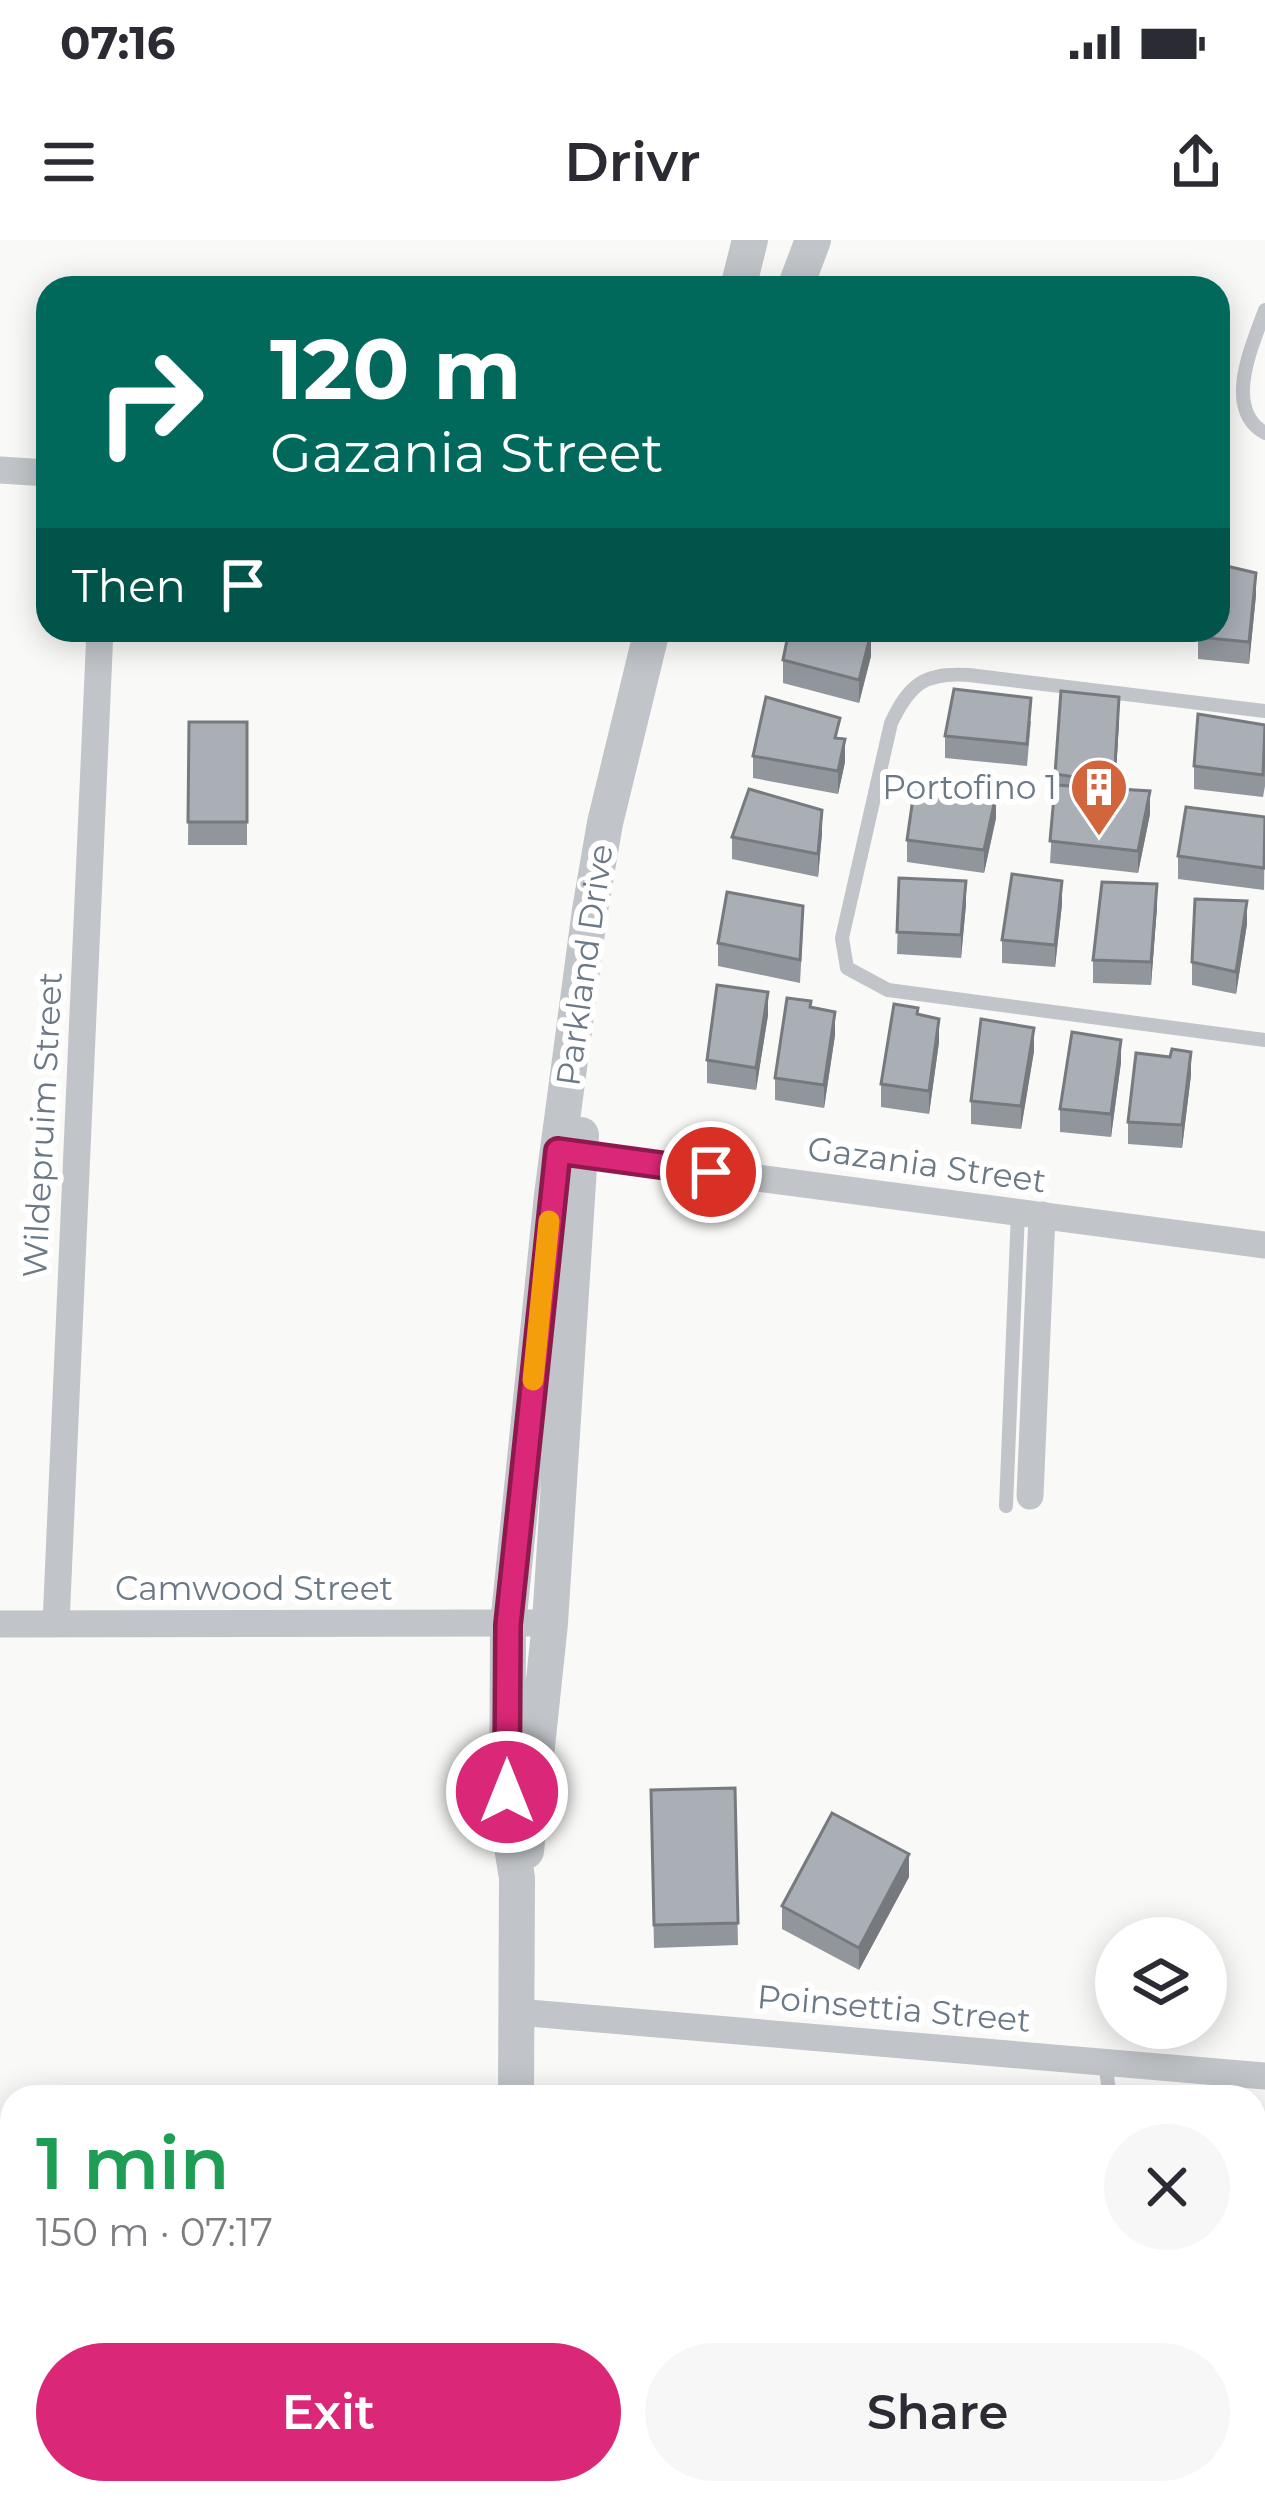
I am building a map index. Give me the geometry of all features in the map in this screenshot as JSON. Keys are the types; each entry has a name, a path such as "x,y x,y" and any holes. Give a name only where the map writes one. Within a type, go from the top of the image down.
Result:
{"street":[{"path":"741,276 750,240"},
{"path":"800,276 813,240"},
{"path":"0,470 36,472"},
{"name":"Wildepruim Street","path":"56,1624 99,642"},
{"name":"Parkland Drive","path":"516,2085 517,1878 507,1816 508,1625 569,1153 590,910 605,823 649,642"},
{"name":"Parkland Drive","path":"517,1878 528,1845 550,1623 569,1153 625,812 665,642"},
{"name":"Gazania Street","path":"569,1153 1265,1245"},
{"path":"1018,1501 1030,1214"},
{"name":"Camwood Street","path":"0,1624 550,1623"},
{"name":"Poinsettia Street","path":"517,2012 1265,2076"}],"lane":[{"path":"1265,310 1247,362 1242,396 1250,418 1265,433"},
{"path":"1265,711 969,675 943,674 922,681 905,694 890,723 842,938 848,968 888,990 1265,1040"},
{"path":"1106,2063 1109,2085"}],"building":[{"path":"1230,567 1256,573 1249,642 1230,640"},
{"path":"787,642 869,642 859,680 783,660"},
{"path":"954,689 1031,698 1027,744 945,736"},
{"name":"Portofino 1","path":"1061,691 1119,697 1114,783 1055,774"},
{"path":"766,697 840,718 835,738 845,739 838,771 753,756"},
{"path":"1198,714 1265,725 1263,775 1194,766"},
{"path":"189,722 247,722 247,822 188,822"},
{"path":"1055,785 1150,791 1138,851 1050,841"},
{"path":"749,789 822,810 818,854 732,837"},
{"path":"914,791 996,795 984,850 907,840"},
{"path":"1186,807 1265,817 1264,868 1178,856"},
{"name":"Portofino 1","path":"1012,874 1062,881 1055,945 1002,940"},
{"path":"899,878 966,881 961,935 897,932"},
{"path":"1102,882 1157,884 1151,962 1093,960"},
{"path":"727,892 803,906 800,960 718,943"},
{"path":"1195,899 1247,901 1236,972 1192,962"},
{"path":"717,985 768,992 756,1068 707,1060"},
{"path":"787,998 811,1001 810,1007 835,1012 824,1085 775,1078"},
{"path":"894,1004 918,1008 917,1014 939,1019 929,1091 881,1084"},
{"path":"981,1019 1034,1028 1021,1106 971,1101"},
{"path":"1072,1032 1121,1040 1111,1114 1060,1109"},
{"path":"1172,1049 1191,1052 1182,1125 1128,1122 1136,1053 1170,1057"},
{"path":"735,1788 738,1923 654,1925 651,1790"},
{"path":"832,1813 909,1854 859,1948 782,1906"}],"slow traffic":[{"path":"533,1380 549,1221"}],"place":[{"name":"Portofino 1","path":"1099,838"}],"route":[{"path":"507,1792 508,1625 558,1151 711,1172"}]}
